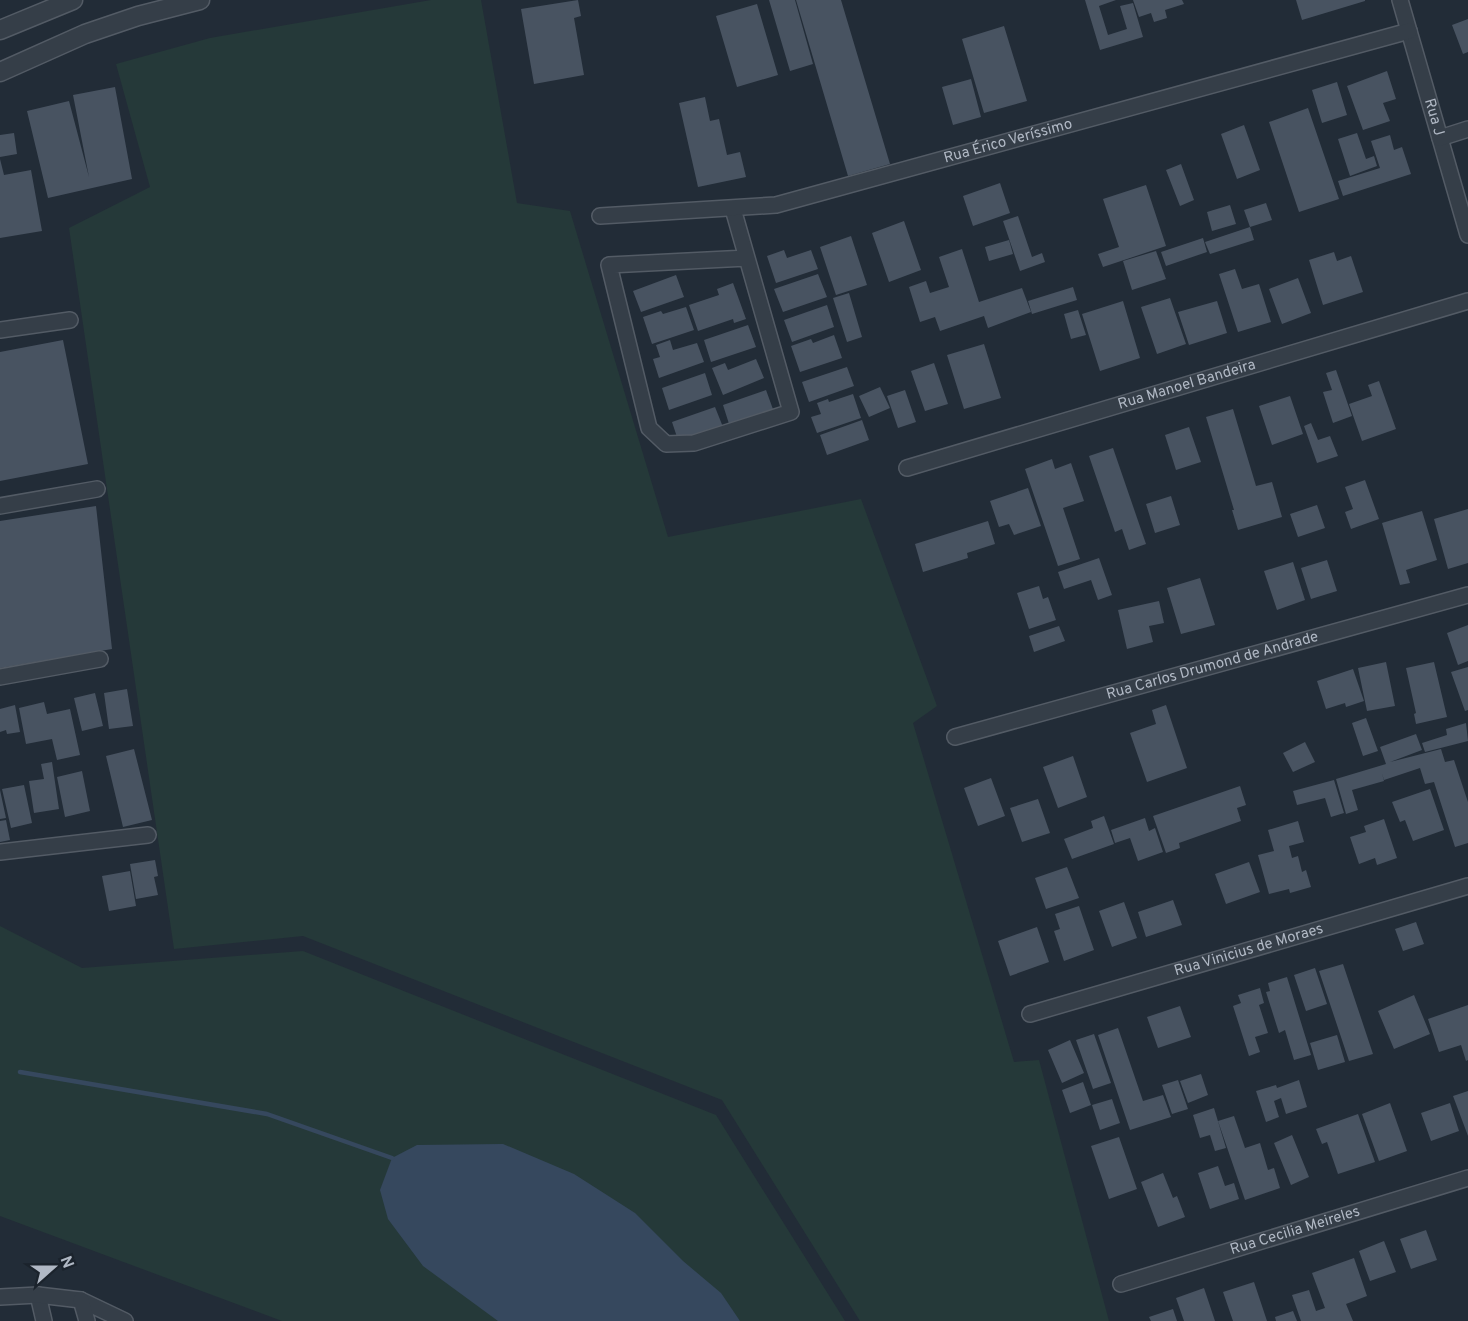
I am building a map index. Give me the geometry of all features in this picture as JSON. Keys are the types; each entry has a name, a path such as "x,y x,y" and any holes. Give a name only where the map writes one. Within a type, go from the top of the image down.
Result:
{"street":[{"path":"0,30 73,0"},
{"path":"0,72 86,34 138,16 200,0"},
{"name":"Rua J","path":"1400,0 1468,234"},
{"name":"Rua Érico Veríssimo","path":"600,216 776,205 1409,30"},
{"path":"1440,138 1468,129"},
{"path":"733,209 747,258 791,412 694,443 666,444 649,428 609,265 747,258"},
{"name":"Rua Manoel Bandeira","path":"908,468 1468,301"},
{"path":"0,330 70,320"},
{"path":"0,506 97,489"},
{"name":"Rua Carlos Drumond de Andrade","path":"955,737 1468,595"},
{"path":"0,677 100,658"},
{"path":"0,852 148,835"},
{"name":"Rua Vinicius de Moraes","path":"1030,1014 1468,886"},
{"name":"Rua Cecilia Meireles","path":"1121,1284 1468,1178"},
{"path":"0,1297 38,1295 81,1300 125,1321"},
{"path":"38,1295 44,1321"},
{"path":"81,1300 87,1321"}],"green space":[{"path":"431,0 481,0 517,203 570,211 668,537 861,499 937,706 913,723 1014,1062 1039,1060 1109,1321 860,1321 722,1100 303,936 174,949 69,228 150,187 116,64 210,38"},
{"path":"0,926 82,968 303,951 716,1115 845,1321 282,1321 0,1216"}],"water":[{"path":"503,1144 574,1174 635,1213 683,1261 721,1293 740,1321 498,1321 423,1266 388,1219 380,1190 392,1158 417,1145"}],"building":[{"path":"578,0 581,16 574,18 584,75 534,84 521,9"},
{"path":"769,0 795,0 813,64 790,71"},
{"path":"796,0 841,0 890,164 848,176"},
{"path":"1085,0 1116,0 1099,6 1108,35 1127,29 1120,6 1133,3 1143,37 1100,50"},
{"path":"1133,0 1182,0 1184,4 1165,10 1167,18 1154,22 1151,13 1139,17"},
{"path":"1296,0 1365,0 1365,1 1302,20"},
{"path":"757,4 778,75 737,87 716,16"},
{"path":"1468,19 1468,52 1463,54 1452,25"},
{"path":"1004,26 1027,101 984,113 962,39"},
{"path":"1387,71 1396,99 1383,103 1390,121 1363,130 1347,86"},
{"path":"971,79 981,117 953,125 942,87"},
{"path":"1337,82 1347,115 1322,123 1312,90"},
{"path":"115,87 132,179 48,198 27,111 69,101 89,177 73,95"},
{"path":"705,97 710,121 719,119 727,155 740,152 746,177 698,187 679,103"},
{"path":"1308,108 1339,199 1299,212 1269,122"},
{"path":"1244,125 1260,170 1237,179 1221,134"},
{"path":"14,133 17,154 0,157 0,135"},
{"path":"1357,133 1366,159 1374,156 1377,166 1350,176 1338,139"},
{"path":"1390,135 1394,150 1402,147 1411,174 1343,196 1338,181 1380,168 1371,141"},
{"path":"0,159 4,175 31,170 42,231 0,238"},
{"path":"1181,164 1194,200 1180,206 1166,170"},
{"path":"1000,183 1010,213 973,226 963,196"},
{"path":"1146,185 1166,246 1103,267 1098,254 1119,247 1103,199"},
{"path":"1266,203 1272,220 1250,227 1244,210"},
{"path":"1230,205 1236,224 1212,231 1207,212"},
{"path":"1018,216 1032,257 1042,253 1045,262 1020,271 1003,221"},
{"path":"904,221 921,270 889,282 872,233"},
{"path":"1250,227 1254,240 1210,254 1205,242"},
{"path":"851,236 867,285 836,295 820,247"},
{"path":"1203,238 1207,252 1166,266 1161,252"},
{"path":"1009,240 1013,254 989,261 985,247"},
{"path":"962,249 979,302 1022,288 1031,312 988,328 984,316 940,331 935,317 920,322 909,287 926,281 930,293 949,287 939,257"},
{"path":"784,250 787,258 811,250 818,269 776,283 767,256"},
{"path":"1156,251 1166,279 1132,290 1123,261"},
{"path":"1334,252 1337,261 1351,256 1363,292 1323,305 1309,260"},
{"path":"1235,269 1242,289 1259,284 1271,322 1238,332 1219,274"},
{"path":"818,274 827,297 783,312 774,289"},
{"path":"676,275 684,297 641,312 633,291"},
{"path":"1298,278 1311,313 1282,324 1269,289"},
{"path":"733,283 746,319 734,323 733,319 698,331 689,305 719,295 717,289"},
{"path":"1073,287 1077,300 1032,314 1028,301"},
{"path":"849,293 862,337 847,342 833,298"},
{"path":"1170,298 1186,344 1157,354 1141,307"},
{"path":"1123,301 1140,358 1100,371 1082,314"},
{"path":"1217,301 1227,333 1189,345 1178,312"},
{"path":"827,305 834,327 792,342 784,320"},
{"path":"686,307 694,330 652,344 643,317"},
{"path":"1078,310 1086,335 1071,339 1064,314"},
{"path":"748,325 756,347 711,362 704,340"},
{"path":"834,335 842,358 800,372 791,346 811,339 813,343"},
{"path":"63,340 88,464 0,481 0,352"},
{"path":"670,340 673,350 697,343 704,362 659,378 653,359 660,357 656,345"},
{"path":"984,344 1001,398 964,409 947,355"},
{"path":"756,359 764,378 723,395 712,368 725,363 728,370"},
{"path":"934,363 948,404 925,411 911,371"},
{"path":"847,367 854,386 809,402 802,382"},
{"path":"1336,370 1352,416 1333,423 1323,392 1332,390 1326,373"},
{"path":"705,373 712,395 669,410 662,388"},
{"path":"1379,381 1396,429 1362,441 1349,404 1372,396 1368,385"},
{"path":"880,387 890,408 869,417 859,396"},
{"path":"766,390 774,412 730,427 723,405"},
{"path":"905,390 916,422 898,428 887,396"},
{"path":"853,394 861,418 817,433 811,417 821,414 817,403 828,399 829,402"},
{"path":"1290,396 1303,434 1272,445 1259,406"},
{"path":"715,407 723,427 679,443 672,422"},
{"path":"1233,409 1256,486 1272,482 1282,517 1238,530 1206,417"},
{"path":"862,420 869,440 827,455 820,435"},
{"path":"1311,423 1318,440 1330,436 1338,456 1317,463 1304,426"},
{"path":"1189,427 1201,462 1176,470 1165,435"},
{"path":"1113,448 1146,544 1129,550 1122,529 1115,532 1089,456"},
{"path":"1052,459 1055,469 1071,463 1084,501 1063,508 1080,559 1058,566 1025,469"},
{"path":"1365,480 1379,519 1351,529 1345,512 1353,509 1345,487"},
{"path":"1028,488 1041,526 1014,535 1009,524 999,527 990,501"},
{"path":"1171,496 1180,525 1155,533 1146,504"},
{"path":"1317,505 1325,528 1298,537 1290,514"},
{"path":"96,506 112,649 0,668 0,521"},
{"path":"1468,509 1468,563 1448,569 1434,519"},
{"path":"1422,511 1437,560 1406,570 1410,583 1400,585 1382,523"},
{"path":"988,521 995,544 967,553 968,558 923,572 915,544"},
{"path":"1099,558 1112,595 1098,600 1091,580 1064,589 1058,572"},
{"path":"1327,560 1337,591 1311,599 1301,568"},
{"path":"1293,562 1305,600 1277,610 1264,571"},
{"path":"1200,578 1215,625 1181,634 1167,588"},
{"path":"1039,586 1043,599 1048,597 1056,620 1029,629 1017,593"},
{"path":"1159,601 1164,623 1149,626 1153,642 1127,649 1118,610"},
{"path":"1468,625 1468,661 1458,665 1447,633"},
{"path":"1059,626 1065,641 1034,652 1029,636"},
{"path":"1386,662 1395,706 1367,711 1358,668"},
{"path":"1434,662 1447,717 1416,724 1414,714 1416,713 1406,668"},
{"path":"1468,667 1468,710 1465,711 1451,672"},
{"path":"1353,669 1364,701 1346,707 1345,703 1326,709 1317,681"},
{"path":"127,689 133,726 109,729 104,693"},
{"path":"95,693 103,726 82,731 74,698"},
{"path":"44,702 47,714 70,709 80,755 57,760 52,739 26,744 19,708"},
{"path":"15,705 20,732 7,734 6,730 0,732 0,709"},
{"path":"1166,705 1187,768 1147,782 1130,733 1156,724 1152,710"},
{"path":"1366,718 1378,751 1363,756 1352,723"},
{"path":"1466,723 1468,741 1425,752 1422,743 1447,735 1446,729"},
{"path":"1416,734 1422,750 1390,762 1441,749 1445,762 1454,760 1468,802 1468,843 1455,847 1434,782 1425,784 1420,768 1384,780 1382,773 1384,781 1352,790 1358,810 1346,814 1336,779 1386,764 1380,747"},
{"path":"1305,742 1315,762 1293,772 1283,753"},
{"path":"134,749 152,820 123,827 106,756"},
{"path":"1073,756 1087,797 1058,808 1043,767"},
{"path":"52,762 59,809 34,813 29,781 44,779 41,764"},
{"path":"82,771 90,811 65,817 57,777"},
{"path":"991,778 1005,816 978,826 964,788"},
{"path":"1334,780 1344,813 1331,817 1325,798 1297,805 1293,791"},
{"path":"24,785 32,823 11,828 2,789"},
{"path":"1240,786 1246,805 1237,808 1241,821 1179,843 1180,848 1166,853 1153,816"},
{"path":"1430,789 1444,830 1413,841 1405,820 1400,822 1392,802"},
{"path":"0,790 6,818 0,819"},
{"path":"1038,799 1050,833 1022,842 1010,808"},
{"path":"1104,816 1114,844 1072,859 1064,839 1093,828 1091,821"},
{"path":"1145,818 1149,831 1155,828 1163,852 1138,861 1130,838 1115,843 1111,830"},
{"path":"1384,819 1397,858 1377,865 1375,858 1359,864 1350,837 1366,832 1364,826"},
{"path":"6,820 10,840 0,842 0,821"},
{"path":"1298,821 1304,842 1289,846 1292,858 1298,856 1302,872 1306,870 1311,887 1290,893 1289,889 1269,894 1258,855 1274,851 1268,830"},
{"path":"155,860 158,876 154,877 158,895 136,899 130,864"},
{"path":"1249,862 1260,892 1226,904 1215,874"},
{"path":"1067,867 1079,898 1046,909 1035,878"},
{"path":"130,871 136,906 109,911 102,876"},
{"path":"1173,900 1182,925 1146,937 1138,912"},
{"path":"1124,902 1137,938 1112,947 1099,911"},
{"path":"1079,906 1094,950 1064,961 1054,931 1060,929 1055,914"},
{"path":"1416,922 1424,944 1403,951 1395,929"},
{"path":"1037,927 1049,962 1010,976 998,941"},
{"path":"1343,964 1373,1054 1349,1061 1319,971"},
{"path":"1315,968 1327,1004 1306,1011 1294,975"},
{"path":"1287,977 1311,1055 1294,1060 1285,1030 1279,1033 1266,992 1270,991 1268,983"},
{"path":"1260,988 1264,1003 1259,1005 1268,1033 1255,1037 1260,1052 1249,1056 1233,1006 1241,1003 1238,995"},
{"path":"1414,995 1430,1034 1394,1049 1378,1011"},
{"path":"1468,1005 1468,1060 1466,1061 1461,1045 1439,1052 1428,1019"},
{"path":"1180,1006 1191,1037 1158,1048 1147,1017"},
{"path":"1118,1028 1143,1101 1163,1095 1171,1117 1130,1130 1098,1035"},
{"path":"1094,1034 1111,1083 1093,1089 1076,1040"},
{"path":"1337,1035 1345,1062 1318,1070 1310,1043"},
{"path":"1070,1040 1084,1073 1062,1083 1048,1050"},
{"path":"1201,1074 1208,1095 1188,1103 1180,1081"},
{"path":"1178,1080 1188,1109 1172,1114 1162,1085"},
{"path":"1299,1080 1307,1107 1286,1114 1281,1098 1274,1101 1279,1117 1266,1122 1256,1091 1276,1085 1277,1088"},
{"path":"1083,1082 1091,1105 1070,1113 1062,1090"},
{"path":"1468,1091 1468,1136 1453,1096"},
{"path":"1112,1099 1120,1123 1100,1130 1092,1105"},
{"path":"1390,1103 1407,1151 1379,1161 1362,1114"},
{"path":"1450,1103 1459,1131 1431,1141 1421,1113"},
{"path":"1214,1108 1226,1148 1215,1151 1210,1135 1200,1138 1193,1115"},
{"path":"1358,1114 1375,1162 1338,1174 1327,1142 1322,1144 1316,1129"},
{"path":"1234,1116 1245,1148 1260,1143 1268,1170 1274,1168 1280,1188 1245,1200 1218,1121"},
{"path":"1292,1135 1309,1177 1291,1185 1274,1143"},
{"path":"1119,1137 1137,1189 1109,1199 1091,1146"},
{"path":"1218,1166 1225,1186 1234,1183 1239,1199 1210,1209 1198,1173"},
{"path":"1163,1173 1173,1198 1177,1196 1185,1217 1158,1227 1141,1182"},
{"path":"1426,1230 1437,1260 1411,1269 1400,1239"},
{"path":"1384,1241 1396,1272 1370,1281 1359,1251"},
{"path":"1354,1258 1367,1296 1346,1304 1353,1321 1301,1321 1292,1295 1309,1290 1316,1311 1325,1308 1312,1273"},
{"path":"1254,1282 1267,1321 1233,1321 1223,1292"},
{"path":"1204,1288 1215,1321 1184,1321 1176,1298"},
{"path":"1173,1309 1177,1321 1151,1321 1149,1317"},
{"path":"1293,1311 1297,1321 1276,1321 1275,1317"}],"waterway":[{"path":"20,1072 267,1114 392,1158"}]}
